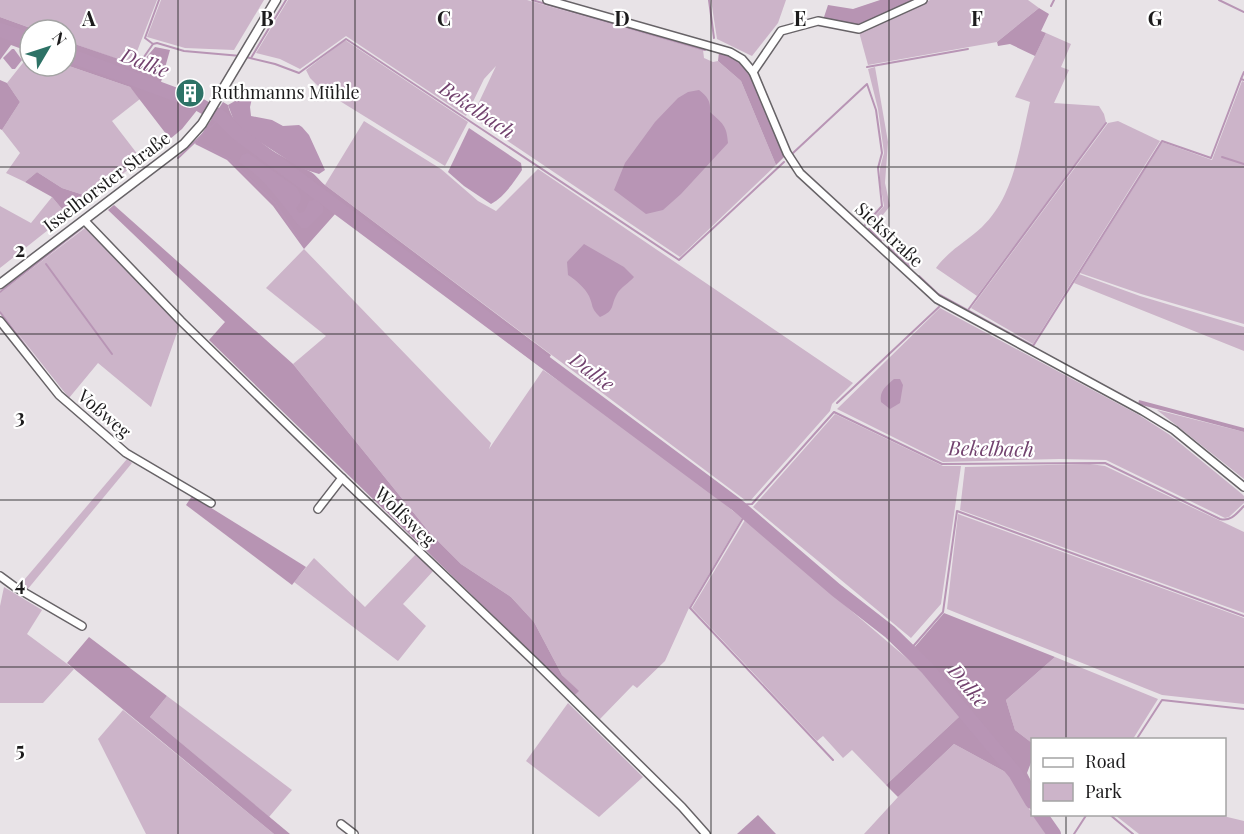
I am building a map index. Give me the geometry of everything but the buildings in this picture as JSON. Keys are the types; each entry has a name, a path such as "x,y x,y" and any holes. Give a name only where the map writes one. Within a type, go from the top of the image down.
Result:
{"street":[{"name":"Isselhorster Straße","path":"0,284 184,144 202,124 276,0"},
{"name":"Siekstraße","path":"547,0 730,52 742,59 753,72 787,153 800,173 937,299 1143,411 1174,430 1244,486"},
{"path":"753,72 781,31 818,21 859,29 923,0"},
{"name":"Wolfsweg","path":"84,220 181,321 535,662 682,807 706,834"},
{"name":"Voßweg","path":"0,321 59,396 126,453 211,503"},
{"path":"318,509 342,478"},
{"path":"0,576 82,626"},
{"path":"341,824 354,834"}],"green space":[{"path":"0,0 157,0 136,54 126,62 78,45 78,18 18,18 18,24 0,17"},
{"path":"161,0 264,0 234,50 185,48 147,37"},
{"path":"288,0 527,0 703,50 704,58 713,62 718,61 741,81 776,165 680,257 472,117 496,66 484,79 466,116 346,36 300,69 280,59 256,53"},
{"path":"711,0 786,0 778,23 752,56 717,39"},
{"path":"930,0 1028,0 1039,8 997,42 868,65 859,32"},
{"path":"1046,33 1071,44 1061,67 1069,70 1054,103 1099,106 1106,122 977,296 936,268 952,251 982,227 1002,200 1015,169 1030,102 1015,97"},
{"path":"345,40 468,122 445,166 322,90 310,78 306,70"},
{"path":"875,67 888,142 885,183 890,206 874,226 915,264 913,268 867,225 884,206 880,168 884,153 878,109 868,69"},
{"path":"18,69 18,78 78,78 78,69 130,87 140,99 112,121 142,160 90,197 62,188 37,172 25,182 6,173 20,153 2,130 20,102 7,83"},
{"path":"1242,81 1244,82 1244,324 1141,294 1080,273 1162,142 1212,160"},
{"path":"364,121 441,169 478,201 496,211 538,169 853,383 832,404 830,411 751,500 745,500 325,185"},
{"path":"1118,121 1160,141 1033,344 971,308 1108,123"},
{"path":"52,197 67,215 0,268 0,206 31,223"},
{"path":"85,228 180,324 151,407 98,363 69,398 0,311 0,293"},
{"path":"304,249 491,443 489,449 543,370 641,438 742,518 689,608 665,661 637,688 633,685 600,719 575,695 578,691 562,675 534,622 511,597 461,564 430,533 293,364 326,336 266,288"},
{"path":"1079,274 1140,296 1244,327 1244,351 1074,283"},
{"path":"940,308 1139,415 1170,435 1242,494 1244,503 1225,518 1106,460 943,462 837,409"},
{"path":"1157,410 1244,432 1244,479"},
{"path":"835,414 943,466 961,466 941,604 911,638 753,507"},
{"path":"127,459 132,463 27,590 19,586"},
{"path":"1090,464 1105,466 1244,532 1244,613 960,510 965,467"},
{"path":"958,514 1244,618 1244,704 1162,695 947,609"},
{"path":"745,520 923,672 960,716 886,785 852,750 843,758 823,736 817,741 692,608"},
{"path":"417,553 434,570 403,604 426,626 398,661 294,582 314,558 365,607"},
{"path":"4,587 42,610 27,634 74,669 43,703 0,703 0,606"},
{"path":"1055,657 1158,699 1134,738 1031,738 1031,742 1015,730 1006,700"},
{"path":"167,696 292,790 269,817 150,717"},
{"path":"568,703 643,777 599,817 526,761"},
{"path":"123,710 274,834 146,834 98,739"},
{"path":"954,744 1011,775 1031,816 1033,816 1046,834 864,834 898,797"},
{"path":"1116,816 1223,816 1244,821 1244,834 1139,834"}],"shaded area":[{"path":"880,0 917,0 858,27 823,20 828,5 853,9"},
{"path":"1039,8 1049,14 1041,31 1046,33 1035,56 1010,44 998,46 997,42"},
{"path":"0,17 18,24 18,48 11,45 0,60"},
{"path":"78,45 139,66 155,47 170,50 161,82 173,95 198,109 182,129 170,139 130,87 78,69"},
{"path":"14,49 18,54 18,65 12,69 3,58"},
{"path":"719,52 736,60 749,71 785,156 776,165 741,81 718,61"},
{"path":"0,80 7,83 20,102 2,130 0,129"},
{"path":"699,90 708,99 710,112 725,128 728,143 663,210 646,214 614,190 625,163 655,122 678,98 688,92"},
{"path":"251,92 253,94 250,107 251,116 272,120 283,126 299,125 302,127 309,135 325,170 319,174 300,168 241,130 234,121 228,105"},
{"path":"223,102 228,105 232,116 250,136 313,173 325,185 551,355 542,368 336,213 304,249 273,206 227,160 195,144"},
{"path":"469,128 521,163 522,170 512,184 491,204 448,172"},
{"path":"248,153 297,188 301,196 296,208 299,213 304,212 309,201 316,199 323,206 323,212 307,228 301,228 265,183 238,162 242,155"},
{"path":"37,172 62,188 90,197 67,215 52,197 25,182"},
{"path":"114,205 293,364 430,533 461,564 511,597 534,622 562,675 579,691 575,695 209,340 225,322 108,210"},
{"path":"584,244 624,267 634,277 618,292 611,310 600,317 593,309 585,290 568,275 567,262"},
{"path":"894,379 900,379 903,385 900,403 890,409 881,402 881,395"},
{"path":"1139,400 1244,428 1244,432 1138,404"},
{"path":"192,496 306,567 292,585 186,505"},
{"path":"944,613 1055,657 1006,700 1015,730 1031,742 1031,763 1027,773 1031,781 1031,790 1018,770 931,665 913,649"},
{"path":"89,637 167,696 150,717 290,834 274,834 67,663"},
{"path":"960,716 1011,775 954,744 898,797 886,785"},
{"path":"758,815 776,834 737,834"}],"waterway":[{"path":"153,44 145,38 159,0"},
{"path":"251,58 286,0"},
{"path":"532,0 705,50"},
{"path":"709,0 714,38"},
{"path":"1051,6 1054,0"},
{"path":"1219,0 1244,12"},
{"name":"Dalke","path":"0,30 18,36"},
{"name":"Bekelbach","path":"246,57 299,73 346,39 679,260 784,162"},
{"name":"Bekelbach","path":"130,77 153,44 157,43 184,51 241,56"},
{"path":"867,67 968,49"},
{"name":"Dalke","path":"78,58 193,101 221,117 237,133 737,505 836,590 890,632 927,668 1015,773 1031,800"},
{"path":"1241,79 1244,72"},
{"path":"919,276 938,294 1033,346 1162,141 1211,158 1241,79 1244,80"},
{"name":"Bekelbach","path":"793,153 867,84 876,110 882,153 878,168 882,206 865,225"},
{"path":"178,158 221,117"},
{"path":"968,310 1106,123"},
{"path":"196,142 229,159 275,203 298,238"},
{"path":"1222,157 1244,164"},
{"path":"0,292 82,228"},
{"name":"Bekelbach","path":"869,229 881,241"},
{"name":"Bekelbach","path":"888,247 909,266"},
{"path":"46,264 112,354"},
{"path":"837,403 939,307"},
{"path":"0,312 50,378"},
{"name":"Bekelbach","path":"737,505 752,504 834,412 942,464 1105,463 1220,519 1231,518 1244,506"},
{"path":"909,651 943,612 957,511 1244,616"},
{"path":"746,513 690,608 833,760"},
{"path":"1137,738 1162,700 1244,709"},
{"name":"Dalke","path":"1041,816 1054,834"},
{"path":"1074,834 1086,816"},
{"path":"1111,816 1133,834"}],"place":[{"name":"Ruthmanns Mühle","path":"190,93"}]}
